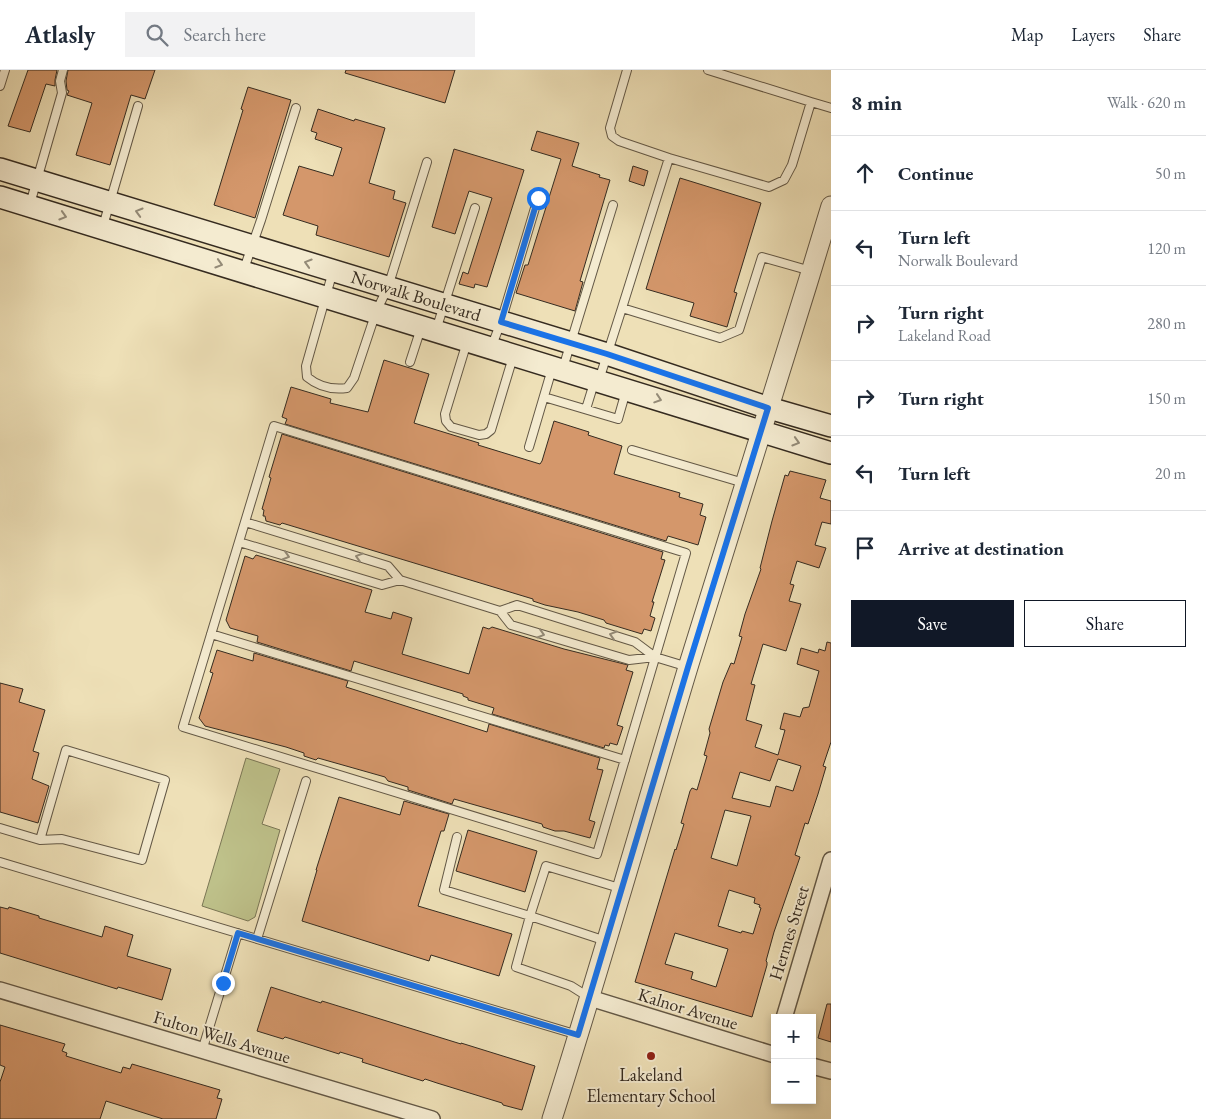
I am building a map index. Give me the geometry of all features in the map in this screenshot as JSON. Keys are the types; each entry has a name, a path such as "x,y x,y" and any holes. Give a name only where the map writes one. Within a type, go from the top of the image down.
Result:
{"main road":[{"name":"Norwalk Boulevard","path":"0,169 607,354 768,408 831,426"},
{"name":"Norwalk Boulevard","path":"0,197 831,453"}],"street":[{"path":"552,1119 744,483 831,206"},
{"name":"Hermes Street","path":"785,1014 831,860"},
{"name":"Fulton Wells Avenue","path":"0,990 432,1119"},
{"name":"Kalnor Avenue","path":"590,998 771,1051"},
{"path":"816,1067 831,1071"}],"lane":[{"path":"0,86 5,70"},
{"path":"30,206 62,93 60,81 63,70"},
{"path":"627,70 610,128 612,136 619,141 669,158 769,187 784,180 792,165 811,102"},
{"path":"708,70 831,108"},
{"path":"102,228 138,106"},
{"path":"243,271 296,108"},
{"path":"586,409 607,354 669,158"},
{"path":"334,271 306,366 307,377 316,384 336,389 346,388 354,378 376,312 388,288 427,162"},
{"path":"491,348 501,322 538,198"},
{"path":"528,447 544,397 570,343 613,205"},
{"path":"410,362 428,328 445,305 475,208"},
{"path":"622,308 720,338 739,330 762,256 812,271"},
{"path":"467,340 445,414 446,421 451,427 479,435 486,434 491,430 514,354"},
{"path":"544,397 618,419 627,389"},
{"path":"274,426 686,552 597,854 182,727 239,542 274,426"},
{"path":"632,450 744,483"},
{"path":"245,522 388,566 400,580 500,611 511,625 629,660 655,657"},
{"path":"239,542 382,586 400,580"},
{"path":"500,611 517,605 636,642 655,657 688,667"},
{"path":"211,634 625,760"},
{"path":"0,828 40,840 62,839 142,860 165,780 66,750 40,840"},
{"path":"257,939 306,781"},
{"path":"457,838 444,890 607,941"},
{"path":"0,862 578,1035"},
{"path":"590,998 571,986 516,967 530,916 546,866 623,889"},
{"path":"202,1050 238,933"}],"green space":[{"path":"246,758 280,769 262,824 280,830 255,917 248,921 202,906"}],"building":[{"path":"28,70 57,70 55,86 46,84 30,132 8,126"},
{"path":"68,70 155,70 145,99 131,95 110,165 76,155 92,103 67,95 69,91 67,90 66,81"},
{"path":"346,70 455,70 445,103 345,73"},
{"path":"248,87 291,100 255,218 214,205 243,110 241,109"},
{"path":"318,109 354,121 355,119 385,128 369,183 395,191 393,199 406,203 389,257 316,235 318,226 283,215 299,166 333,176 342,148 315,139 317,133 311,131"},
{"path":"537,131 579,143 572,166 610,180 580,281 583,282 575,311 516,293 525,265 528,265 561,159 531,150"},
{"path":"454,149 524,170 487,287 475,284 474,288 459,284 463,272 468,274 492,198 469,191 455,234 432,227"},
{"path":"633,166 648,171 644,186 629,181"},
{"path":"680,178 761,203 734,292 737,293 727,327 690,316 694,303 646,289"},
{"path":"384,360 429,374 414,423 540,464 554,421 589,432 588,435 622,446 614,474 680,493 679,497 703,504 700,515 706,517 698,545 668,536 666,541 285,424 287,419 282,417 291,387 331,399 330,403 368,412"},
{"path":"282,434 663,552 661,559 665,560 652,602 654,602 650,616 655,618 651,631 644,629 642,634 606,623 604,620 545,605 533,601 533,599 282,523 280,525 266,521 265,516 263,516 264,510 262,509"},
{"path":"790,471 826,480 820,498 831,501 831,524 822,522 815,545 826,548 819,568 797,561 790,584 794,585 789,601 801,604 786,651 763,644 751,684 755,685 746,720 762,725 755,747 778,755 785,730 780,729 784,713 800,717 803,708 809,707 819,671 797,664 801,648 818,653 819,649 825,651 827,642 831,643 831,742 823,766 826,767 818,794 808,824 805,823 795,855 800,857 774,932 752,1017 635,982 684,824 681,823 690,791 692,788 697,790 707,756 704,755 710,733 709,729 723,682 731,663 734,664 742,637 739,636 745,614 761,569 785,475 788,476","holes":["778,759 801,766 793,791 776,786 770,807 732,798 740,772 770,781","725,810 751,816 737,866 711,858","729,890 755,898 754,903 760,905 759,907 761,908 753,934 742,931 741,933 718,926","675,933 728,949 716,987 691,979 693,972 665,964"]},
{"path":"256,555 372,590 365,612 391,619 393,612 412,618 402,654 469,674 483,627 489,629 492,627 564,649 628,665 626,670 633,672 617,725 623,727 617,745 610,743 609,746 605,745 604,748 492,714 494,708 468,700 463,694 354,661 351,671 257,642 258,636 230,628 226,620 245,556 253,559"},
{"path":"217,650 253,661 254,653 348,681 346,687 487,732 489,724 600,758 597,769 603,770 589,820 595,822 590,838 564,831 555,831 543,827 542,824 454,799 452,804 408,790 408,787 388,781 385,777 318,758 316,760 304,756 304,753 286,747 205,726 199,718 213,673 210,672"},
{"path":"0,683 23,689 19,702 45,710 33,751 39,753 32,779 49,786 38,823 0,812"},
{"path":"339,797 400,815 404,801 449,814 444,831 441,831 418,906 512,934 499,976 431,955 429,961 302,921"},
{"path":"468,830 537,851 525,892 456,871"},
{"path":"0,907 8,909 9,907 102,937 105,926 133,935 127,956 171,969 162,1000 118,987 117,989 0,953"},
{"path":"271,987 535,1066 522,1110 425,1079 423,1081 362,1062 363,1059 340,1052 339,1054 285,1037 283,1039 257,1031"},
{"path":"827,1004 831,1004 831,1042 818,1038"},
{"path":"0,1025 65,1044 62,1051 67,1053 66,1056 121,1073 123,1067 130,1069 132,1064 220,1090 217,1098 222,1099 216,1119 163,1119 106,1101 100,1119 0,1119 0,1082 5,1067 0,1065"}],"place":[{"name":"Lakeland Elementary School","path":"651,1056"}],"route":[{"path":"223,983 238,933 578,1035 768,408 607,354 501,322 538,198"}]}
